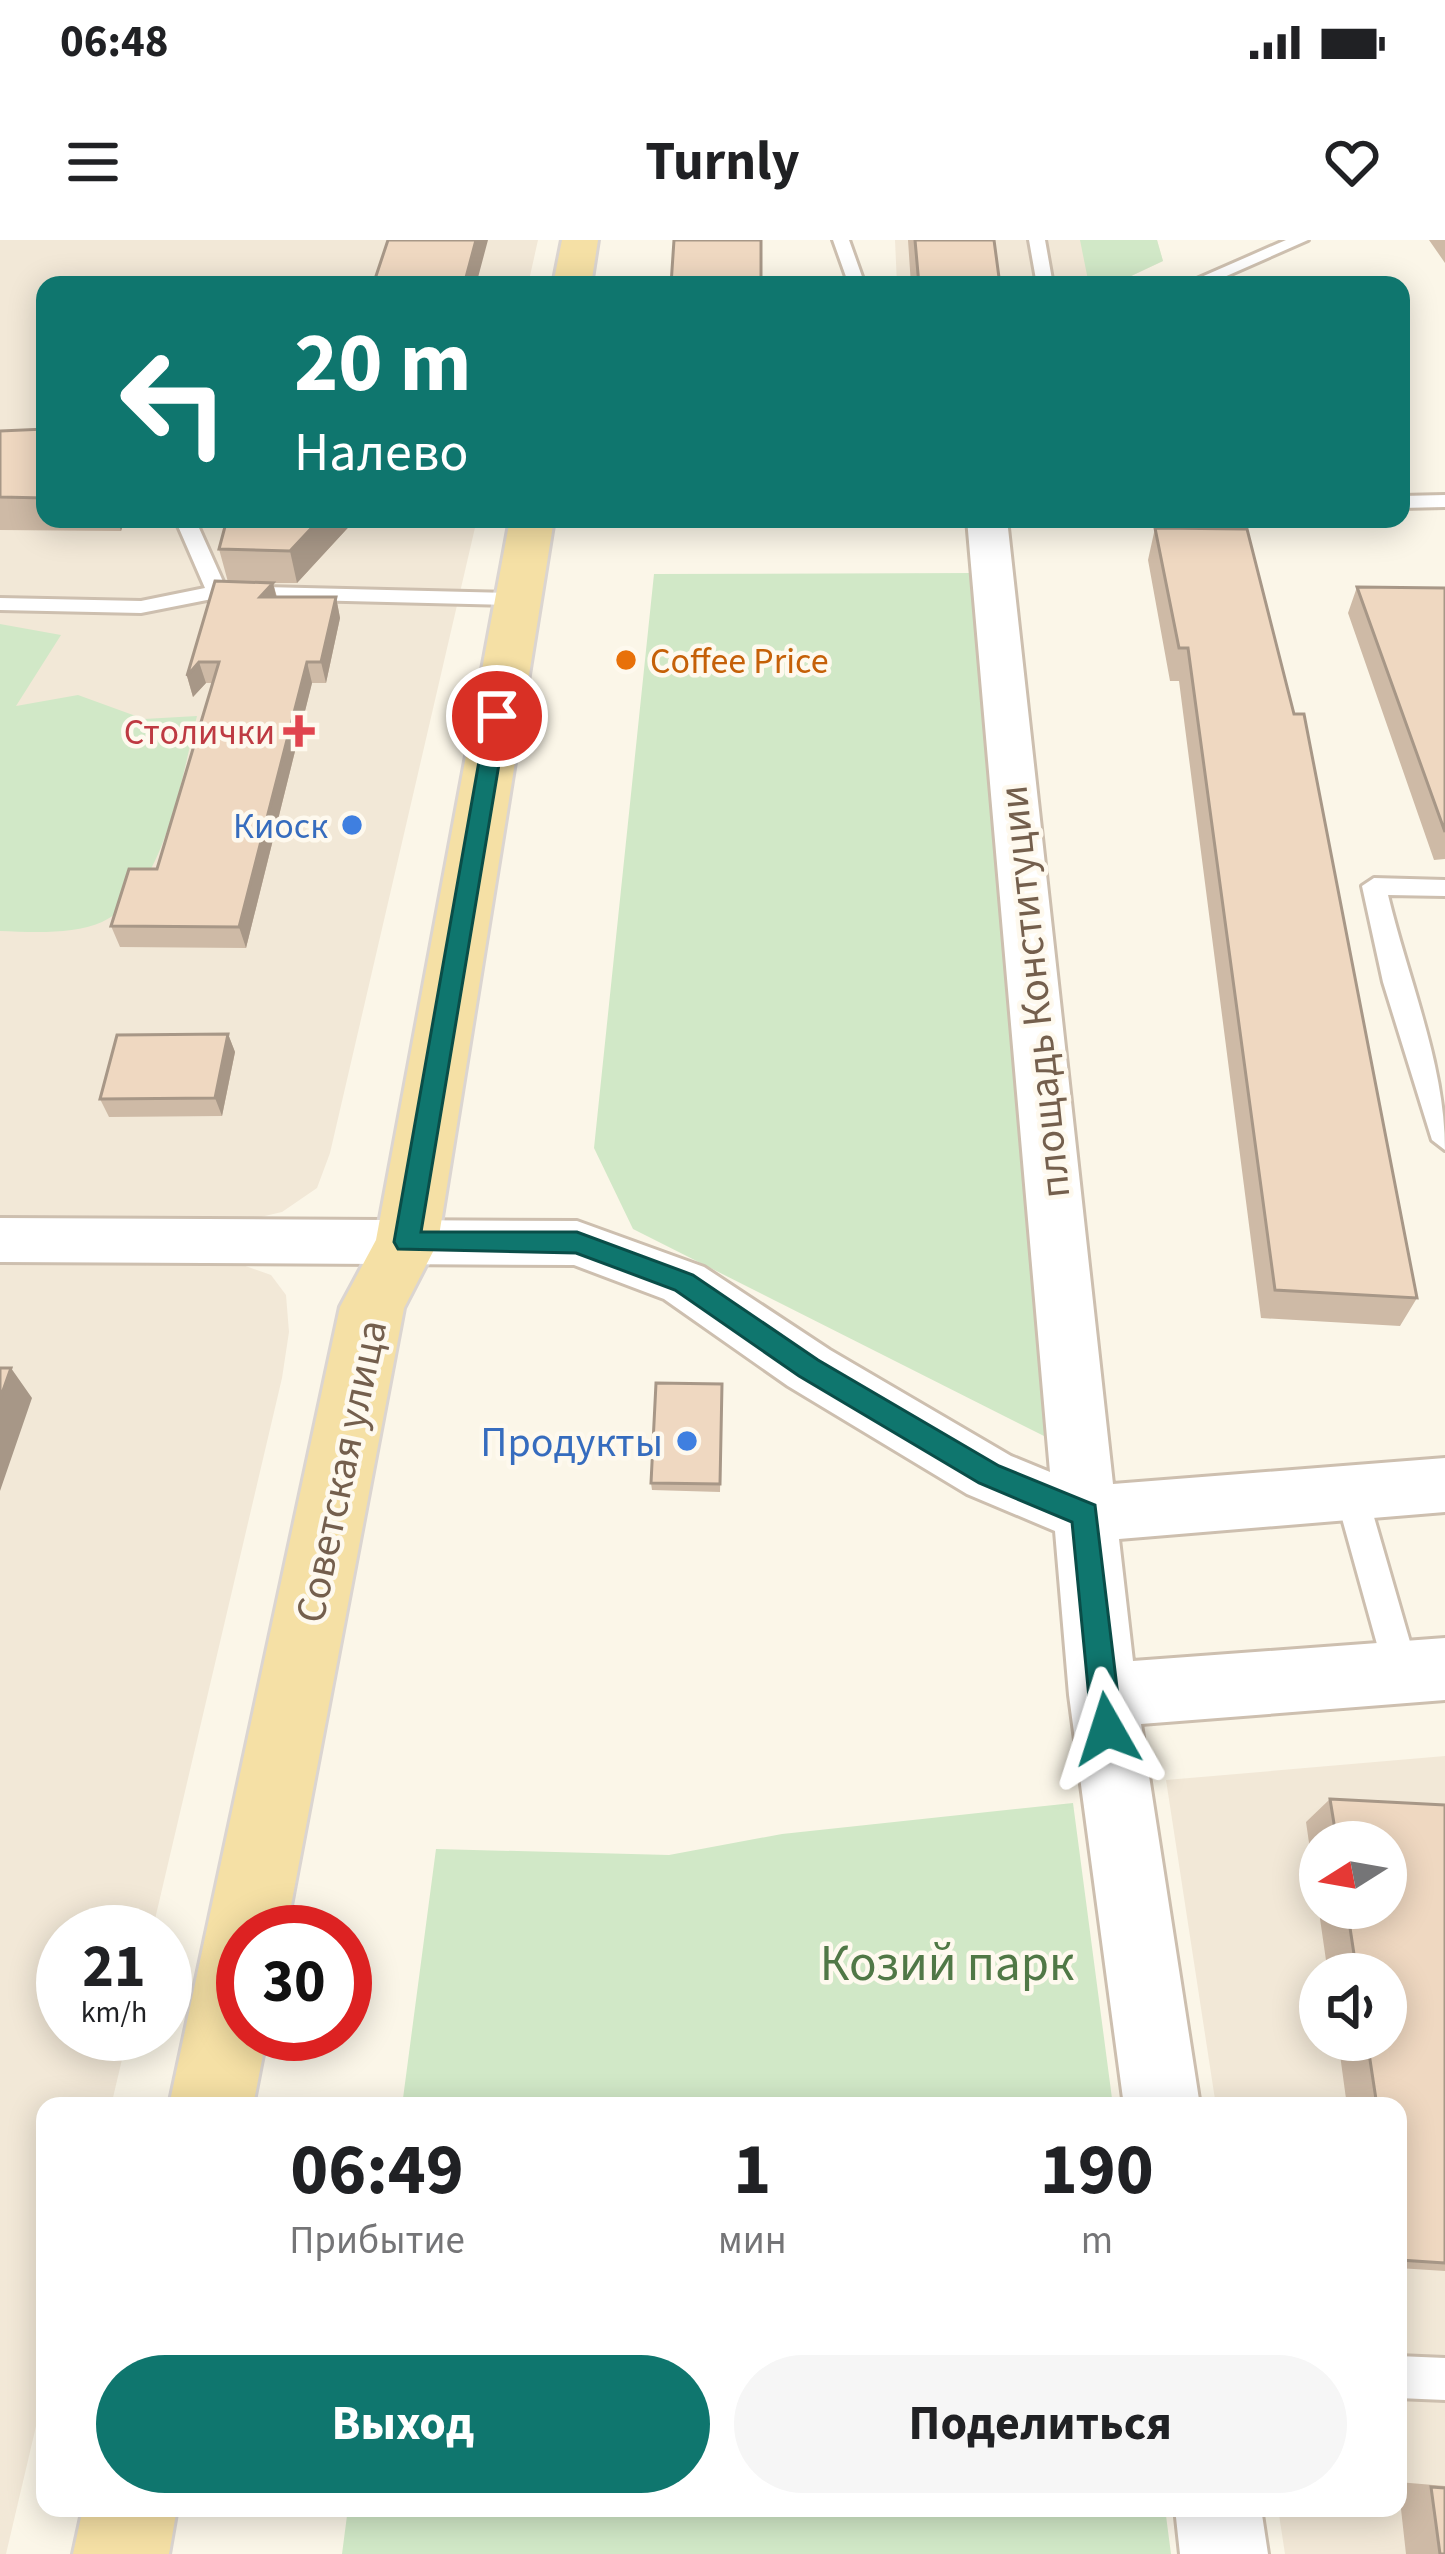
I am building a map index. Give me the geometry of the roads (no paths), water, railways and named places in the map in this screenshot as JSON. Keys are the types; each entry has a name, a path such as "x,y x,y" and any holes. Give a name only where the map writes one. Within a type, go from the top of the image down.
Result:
{"main road":[{"path":"574,276 580,240"},
{"name":"Советская улица","path":"251,1905 372,1307 407,1242 530,528"},
{"path":"213,2097 220,2061"},
{"path":"121,2554 128,2517"}],"street":[{"name":"площадь Конституции","path":"988,528 1103,1695"},
{"path":"0,1240 577,1243 684,1283 809,1368 989,1474 1093,1589"},
{"path":"989,1474 1082,1489 1351,1493 1445,1485"},
{"path":"1161,2097 1103,1695 1424,1671"},
{"path":"1219,2517 1224,2554"}],"lane":[{"path":"842,240 853,276"},
{"path":"1037,240 1043,276"},
{"path":"1213,276 1300,240"},
{"path":"1410,502 1445,501"},
{"path":"189,528 218,592"},
{"path":"0,604 141,607 218,592 515,598"},
{"path":"1445,888 1374,886 1433,1063 1445,1140"},
{"path":"1351,1493 1424,1671"},
{"path":"1407,2377 1445,2379"}],"place":[{"name":"Coffee Price","path":"626,660"},
{"name":"Столички","path":"299,731"},
{"name":"Киоск","path":"352,825"},
{"name":"Продукты","path":"687,1441"}],"park label":[{"name":"Козий парк","path":"947,1962"}]}
